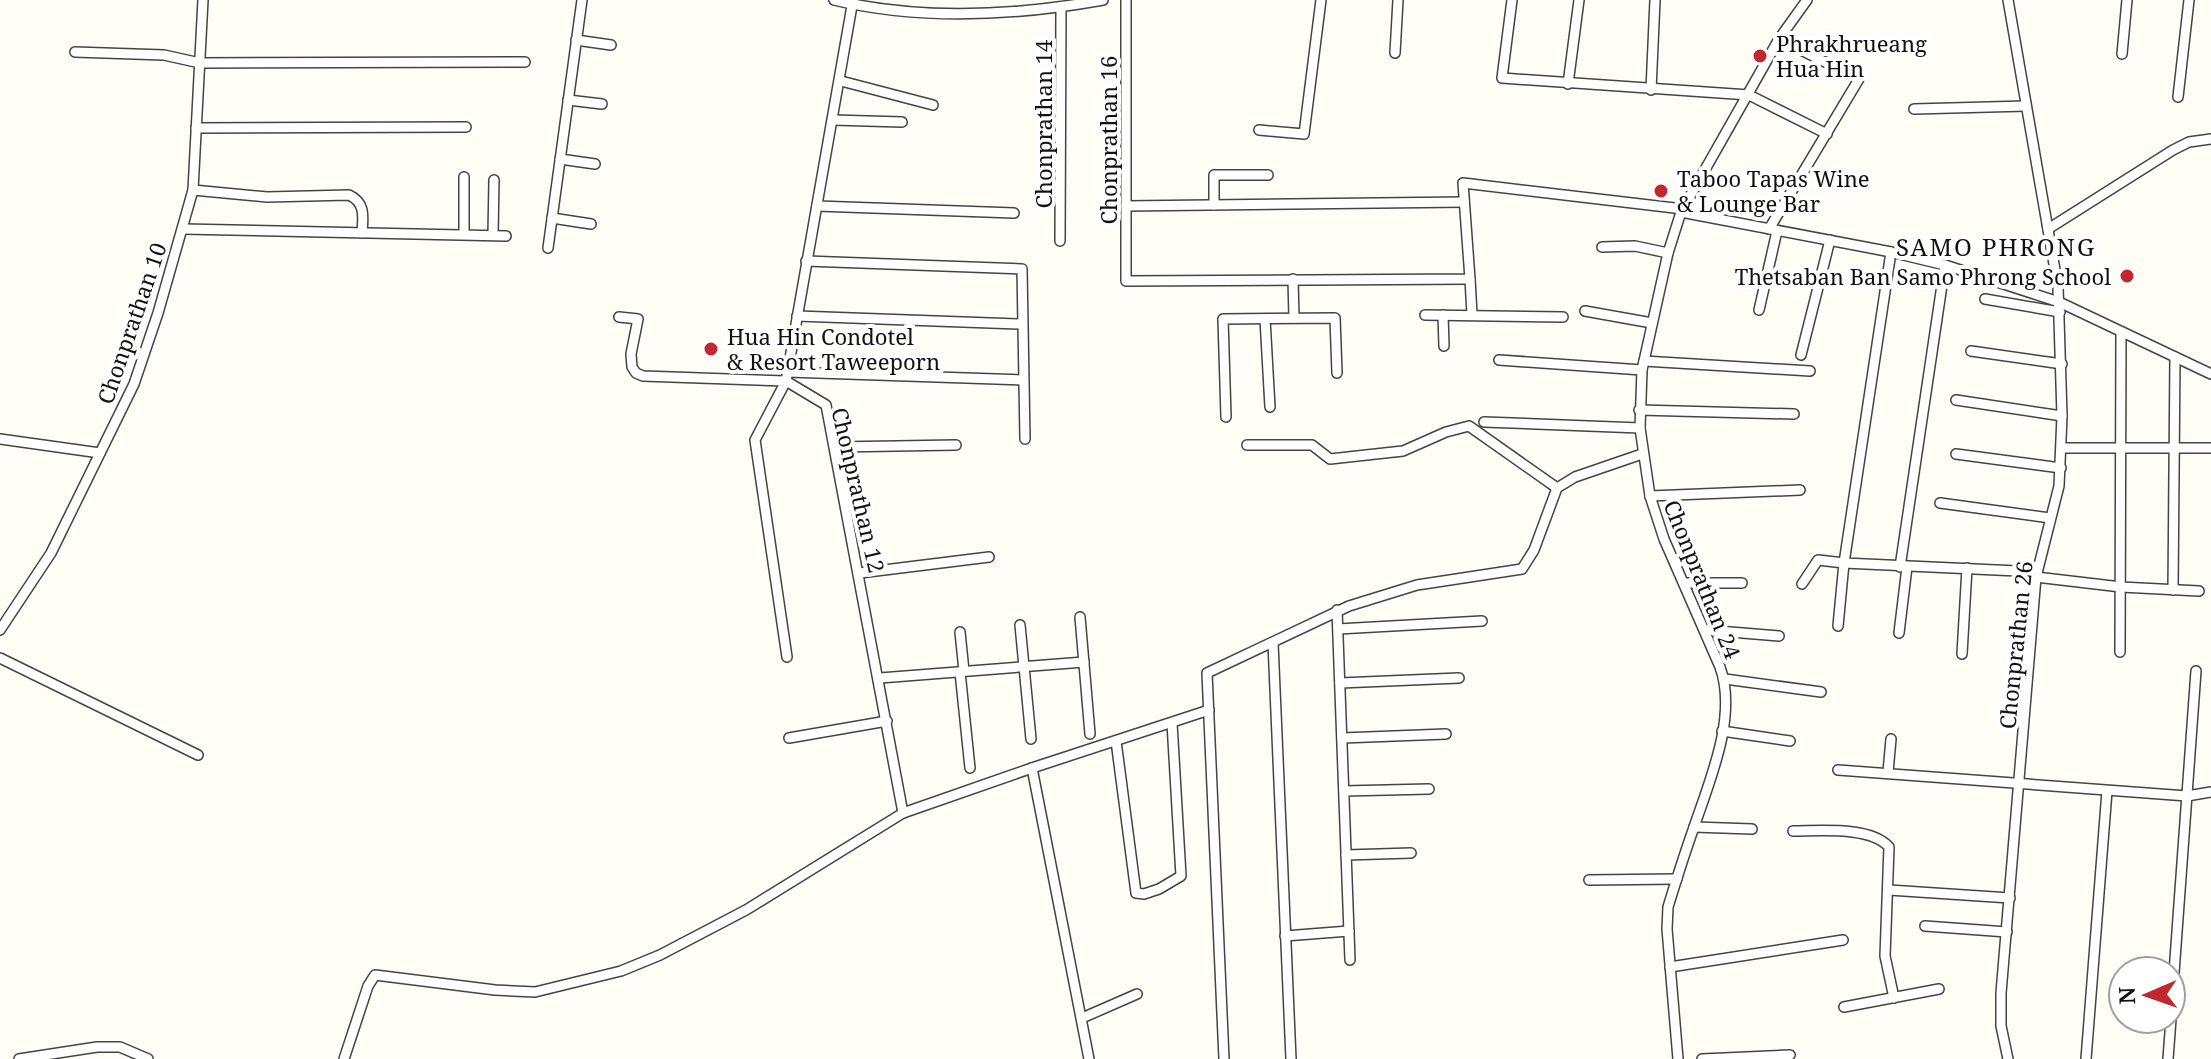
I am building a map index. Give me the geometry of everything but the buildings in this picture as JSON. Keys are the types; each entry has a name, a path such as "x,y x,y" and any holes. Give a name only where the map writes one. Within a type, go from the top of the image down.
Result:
{"street":[{"name":"Chonprathan 10","path":"0,630 51,553 134,384 193,190 203,0"},
{"path":"548,248 582,0"},
{"path":"834,0 974,15 1103,0"},
{"name":"Chonprathan 16","path":"1126,0 1126,281 1293,279"},
{"path":"1259,130 1304,134 1321,0"},
{"path":"1395,53 1398,0"},
{"path":"1512,0 1502,78 1749,95 1827,134"},
{"path":"1568,84 1579,0"},
{"path":"1651,90 1655,0"},
{"name":"Chonprathan 24","path":"1678,1059 1668,907 1712,776 1725,713 1725,679 1656,519 1642,454 1639,410 1643,366 1668,253 1682,210 1779,39 1807,0"},
{"name":"Chonprathan 26","path":"2008,0 2060,307 2062,364 2061,468 2037,574 2000,1009 2008,1059"},
{"path":"2122,54 2127,0"},
{"path":"2178,97 2189,0"},
{"path":"787,657 755,440 787,376 853,2"},
{"name":"Chonprathan 14","path":"1060,241 1061,7"},
{"path":"1759,310 1773,230 1859,79 1779,39"},
{"path":"576,40 611,45"},
{"path":"75,52 164,55 200,63 525,62"},
{"path":"841,81 933,105"},
{"path":"568,100 602,104"},
{"path":"1914,109 2026,106"},
{"path":"833,120 902,122"},
{"path":"196,128 466,127"},
{"path":"2048,229 2173,150 2189,142 2211,139"},
{"path":"560,159 595,164"},
{"path":"1214,205 1214,175 1268,175"},
{"path":"464,177 464,234"},
{"path":"493,235 494,180"},
{"path":"1472,314 1463,183 1682,210 1945,265 2060,307 2211,374"},
{"path":"193,190 267,197 349,195 357,199 362,207 362,233"},
{"path":"1126,206 1464,202"},
{"path":"817,206 1014,213"},
{"path":"552,218 591,224"},
{"path":"183,229 506,236"},
{"path":"1801,355 1830,240"},
{"path":"1602,247 1635,246 1668,253"},
{"path":"1838,626 1844,563 1891,252"},
{"path":"806,261 1022,269 1025,439"},
{"path":"1899,633 1903,567 1945,265"},
{"path":"1294,318 1293,279 1470,279"},
{"path":"1985,299 2060,307"},
{"path":"1585,311 1652,323"},
{"path":"1425,315 1563,317"},
{"path":"1443,315 1444,346"},
{"path":"797,316 1021,324"},
{"path":"619,317 638,319 631,360 636,373 643,376 1023,380"},
{"path":"1226,417 1223,319 1335,318 1337,373"},
{"path":"1265,319 1270,407"},
{"path":"2120,652 2121,332"},
{"path":"1971,351 2062,364"},
{"path":"2173,590 2175,357"},
{"path":"1499,360 1810,371"},
{"name":"Chonprathan 12","path":"787,376 826,405 880,678 903,813"},
{"path":"1956,400 2062,416"},
{"path":"1639,410 1794,414"},
{"path":"1484,422 1640,428"},
{"path":"1247,445 1312,445 1330,459 1403,451 1446,432 1469,426 1557,488"},
{"path":"0,439 100,453"},
{"path":"836,447 956,445"},
{"path":"2062,448 2211,448"},
{"path":"1224,1059 1207,673 1337,610 1417,585 1522,569 1534,550 1557,488 1575,477 1642,454"},
{"path":"1956,454 2061,468"},
{"path":"1650,496 1800,490"},
{"path":"1940,503 2050,518"},
{"path":"860,573 989,557"},
{"path":"1802,584 1818,560 1903,567 1967,568 2037,574 2121,587 2199,591"},
{"path":"1962,654 1967,568"},
{"path":"1684,583 1742,583"},
{"path":"1337,610 1350,960"},
{"path":"1080,617 1090,734"},
{"path":"1338,629 1482,621"},
{"path":"1020,625 1031,739"},
{"path":"1706,630 1779,636"},
{"path":"960,632 970,768"},
{"path":"1273,643 1291,1059"},
{"path":"0,658 198,755"},
{"path":"880,678 1084,662"},
{"path":"2175,955 2196,671"},
{"path":"1340,683 1459,678"},
{"path":"1725,679 1821,692"},
{"path":"344,1059 368,986 375,975 535,992 621,971 660,955 746,910 903,813 1209,710"},
{"path":"789,738 887,721"},
{"path":"1116,741 1136,893 1144,894 1181,876 1172,723"},
{"path":"1722,731 1790,741"},
{"path":"1342,738 1446,734"},
{"path":"1888,772 1891,739"},
{"path":"1032,768 1089,1059"},
{"path":"1838,770 2187,796 2211,792"},
{"path":"1344,791 1429,789"},
{"path":"2086,1059 2107,791"},
{"path":"1694,827 1752,829"},
{"path":"1793,831 1857,832 1885,842 1891,855 1885,956 1894,998"},
{"path":"1346,855 1411,853"},
{"path":"1589,880 1677,879"},
{"path":"1889,890 2010,898"},
{"path":"1925,926 2007,932"},
{"path":"1285,936 1349,931"},
{"path":"1670,967 1843,940"},
{"path":"1844,1007 1939,989"},
{"path":"1082,1018 1137,994"},
{"path":"2168,1059 2170,1035"},
{"path":"19,1059 97,1047 120,1047 148,1059"},
{"path":"1702,1059 1790,1055"}],"place":[{"name":"Phrakhrueang Hua Hin","path":"1760,56"},
{"name":"Taboo Tapas Wine & Lounge Bar","path":"1661,191"},
{"name":"Thetsaban Ban Samo Phrong School","path":"2127,276"},
{"name":"Hua Hin Condotel & Resort Taweeporn","path":"711,349"}],"district":[{"name":"SAMO PHRONG","path":"1996,246"}]}
